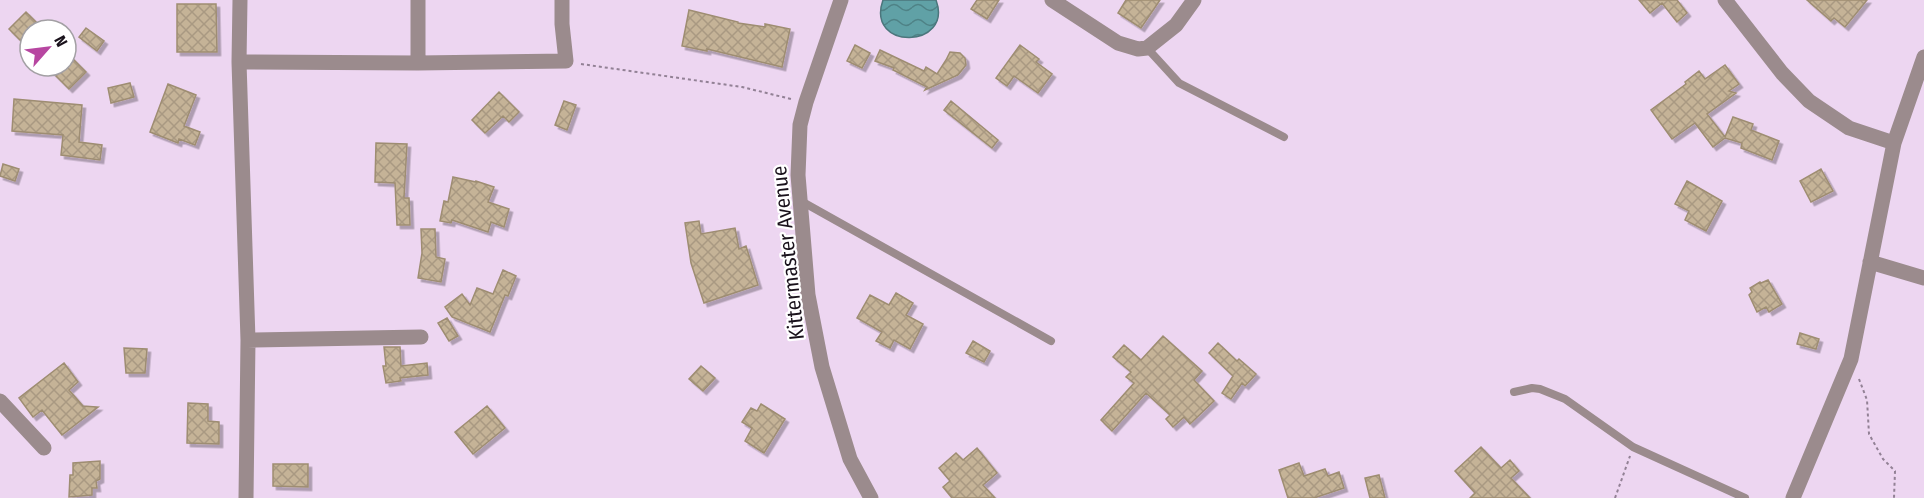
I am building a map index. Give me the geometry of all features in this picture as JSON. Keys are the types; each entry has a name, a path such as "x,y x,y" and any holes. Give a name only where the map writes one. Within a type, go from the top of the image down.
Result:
{"street":[{"path":"240,0 239,62 248,340 246,498"},
{"path":"418,0 418,63"},
{"path":"239,62 566,62 562,0"},
{"name":"Kittermaster Avenue","path":"842,0 800,125 798,175 808,295 822,367 850,459 871,498"},
{"path":"1052,0 1118,43 1131,48 1147,48 1176,25 1194,0"},
{"path":"1725,0 1782,73 1809,101 1849,128 1894,142"},
{"path":"1793,498 1851,359 1894,142 1924,57"},
{"path":"1870,262 1924,278"},
{"path":"248,340 422,337"},
{"path":"0,401 44,448"}],"lane":[{"path":"1147,48 1179,83 1284,137"},
{"path":"801,201 1051,341"},
{"path":"1514,392 1532,388 1540,389 1565,399 1633,447 1745,498"}],"path":[{"path":"566,62 742,87 806,102"},
{"path":"1851,359 1867,400 1869,434 1883,459 1895,471 1894,498"},
{"path":"1615,498 1633,447"}],"water":[{"path":"883,0 936,0 938,16 933,28 922,35 910,38 897,35 886,28 881,17"}],"building":[{"path":"977,0 999,0 987,19 971,9"},
{"path":"1126,0 1160,0 1141,28 1118,13"},
{"path":"1639,0 1677,0 1687,13 1677,22 1662,3 1650,13"},
{"path":"1807,0 1867,0 1845,27 1834,18 1831,21"},
{"path":"177,4 216,4 217,52 177,52"},
{"path":"689,10 738,23 765,27 765,24 790,29 782,67 707,49 707,51 682,46"},
{"path":"26,12 32,18 20,18"},
{"path":"18,20 18,38 9,29"},
{"path":"86,28 104,41 97,51 79,37"},
{"path":"855,45 870,53 862,68 847,61"},
{"path":"1020,45 1039,59 1036,62 1052,74 1038,93 1014,76 1007,86 996,78"},
{"path":"880,50 924,71 926,67 937,74 950,52 960,53 965,58 966,65 958,75 925,90 927,87 893,70 894,68 875,61"},
{"path":"78,64 86,72 69,89 58,78 78,78"},
{"path":"1725,65 1739,84 1729,91 1736,93 1707,114 1725,137 1733,117 1753,124 1751,130 1779,141 1772,160 1741,148 1742,143 1725,138 1713,147 1695,123 1672,139 1651,110 1686,84 1685,82 1699,71 1705,79"},
{"path":"130,83 134,97 111,103 108,88"},
{"path":"168,84 196,95 184,126 200,132 195,145 179,139 178,143 150,132"},
{"path":"499,92 519,112 509,122 503,116 485,133 472,120"},
{"path":"14,99 82,105 79,142 102,145 100,160 61,155 63,135 12,131"},
{"path":"564,101 576,105 567,130 555,125"},
{"path":"951,101 998,140 992,148 944,110"},
{"path":"376,143 407,144 404,198 409,198 410,225 397,225 395,183 375,182"},
{"path":"3,164 19,169 15,181 0,176"},
{"path":"1821,169 1833,191 1811,202 1800,181"},
{"path":"453,177 494,187 488,202 509,209 504,227 491,222 488,232 452,220 451,223 440,221 444,201 448,202"},
{"path":"1687,181 1722,201 1706,231 1685,220 1689,211 1675,204"},
{"path":"699,221 701,234 735,228 739,249 746,246 758,285 704,303 691,263 685,223"},
{"path":"421,229 435,229 436,257 445,259 441,282 418,278 422,253"},
{"path":"503,270 516,276 508,296 505,295 490,332 452,317 445,307 462,294 470,305 477,288 493,294"},
{"path":"1768,280 1782,304 1769,312 1766,307 1757,312 1749,295 1752,292 1750,288"},
{"path":"896,293 913,303 906,315 923,324 910,349 894,340 890,348 876,341 882,332 857,318 870,295 889,305"},
{"path":"447,318 458,336 449,341 438,323"},
{"path":"1800,333 1819,339 1816,349 1797,344"},
{"path":"1163,336 1202,371 1194,380 1214,401 1190,424 1184,417 1173,427 1166,419 1170,415 1146,393 1112,431 1101,420 1134,383 1126,377 1131,372 1113,357 1124,345 1141,360"},
{"path":"973,341 990,351 984,362 966,353"},
{"path":"1218,343 1237,361 1239,359 1256,374 1245,386 1242,383 1231,399 1222,393 1233,376 1209,353"},
{"path":"384,347 400,347 401,366 427,363 428,375 400,378 401,381 386,383 383,366 386,366"},
{"path":"124,348 147,349 145,373 126,373"},
{"path":"64,363 78,382 69,390 83,406 98,407 62,435 42,410 33,417 19,398"},
{"path":"701,366 715,378 703,391 689,379"},
{"path":"188,403 208,404 208,421 219,422 219,444 187,443"},
{"path":"761,404 785,419 764,453 745,441 752,428 742,422 751,408 757,411"},
{"path":"487,406 505,428 473,454 455,432"},
{"path":"1481,447 1501,468 1510,460 1519,471 1511,478 1530,498 1470,498 1475,493 1455,471"},
{"path":"977,448 997,473 983,485 995,498 952,498 943,487 950,481 939,468 956,453 963,460"},
{"path":"100,461 100,479 96,481 97,488 92,488 92,495 69,497 73,463"},
{"path":"1299,463 1304,476 1325,469 1328,476 1339,472 1344,488 1314,498 1288,498 1279,470"},
{"path":"273,464 308,464 308,487 273,486"},
{"path":"1379,475 1385,498 1370,498 1365,478"}]}
